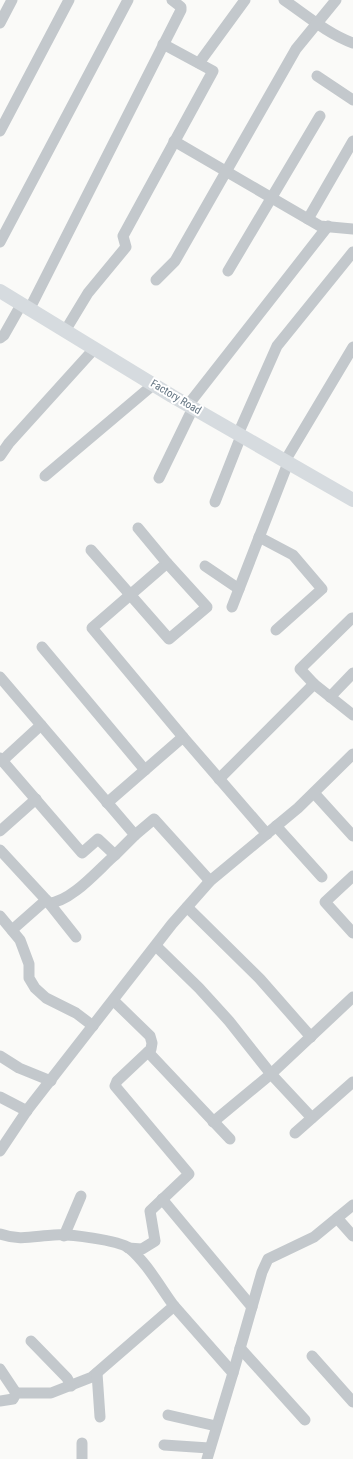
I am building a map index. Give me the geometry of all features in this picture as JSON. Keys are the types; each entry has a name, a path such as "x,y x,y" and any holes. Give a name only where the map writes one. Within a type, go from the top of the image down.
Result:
{"main road":[{"name":"Factory Road","path":"0,292 191,407 353,500"}],"street":[{"path":"0,23 12,0"},
{"path":"0,131 69,0"},
{"path":"0,242 128,0"},
{"path":"0,338 4,335 25,307 181,10 181,7 172,0"},
{"path":"199,63 246,0"},
{"path":"284,0 344,40 353,43"},
{"path":"156,280 175,261 296,49 336,0"},
{"path":"65,331 88,293 126,248 122,236 213,71 163,44"},
{"path":"317,76 353,100"},
{"path":"228,271 270,197 320,116"},
{"path":"174,141 320,226 353,229"},
{"path":"308,219 353,141"},
{"path":"159,478 191,407 328,226"},
{"path":"215,502 240,435 277,346 353,252"},
{"path":"0,456 95,348"},
{"path":"232,607 260,537 287,462 353,348"},
{"path":"45,476 154,384"},
{"path":"91,550 169,640 207,607 138,528"},
{"path":"260,537 292,555 322,589 276,630"},
{"path":"167,563 92,628 183,737 267,834"},
{"path":"205,566 239,589"},
{"path":"352,618 300,669 314,684 353,715"},
{"path":"42,647 145,770"},
{"path":"330,697 353,673"},
{"path":"0,677 135,835"},
{"path":"220,779 314,684"},
{"path":"41,725 1,759 82,853 98,840 115,855"},
{"path":"108,803 183,737"},
{"path":"0,1151 27,1111 187,907 210,881 314,793 353,754"},
{"path":"314,793 353,836"},
{"path":"0,831 36,799"},
{"path":"12,930 48,902 58,903 72,893 154,819 210,881"},
{"path":"276,826 322,877"},
{"path":"0,850 48,902 76,937"},
{"path":"353,876 325,902 353,933"},
{"path":"187,907 260,979 311,1037"},
{"path":"0,916 20,940 29,964 29,978 35,988 46,998 76,1013 94,1026"},
{"path":"156,946 200,988 229,1021 271,1074 312,1118"},
{"path":"213,1122 271,1074 353,997"},
{"path":"0,1234 22,1238 55,1235 116,1242 128,1248 142,1249 155,1240 150,1211 189,1174 115,1086 117,1081 151,1049 152,1043 150,1036 114,1001"},
{"path":"148,1052 230,1139"},
{"path":"0,1057 19,1068 51,1081"},
{"path":"295,1133 353,1082"},
{"path":"0,1097 27,1111"},
{"path":"64,1236 81,1196"},
{"path":"162,1199 252,1308"},
{"path":"207,1459 262,1272 268,1259 314,1237 353,1205"},
{"path":"337,1218 353,1236"},
{"path":"128,1248 174,1306 233,1373"},
{"path":"16,1393 51,1393 92,1377 174,1306"},
{"path":"31,1341 67,1378 71,1386"},
{"path":"240,1348 305,1420"},
{"path":"312,1356 353,1402"},
{"path":"0,1369 16,1393"},
{"path":"97,1373 100,1417"},
{"path":"0,1401 13,1399 16,1393"},
{"path":"168,1415 216,1426"},
{"path":"82,1443 82,1459"},
{"path":"164,1445 209,1448"}]}
